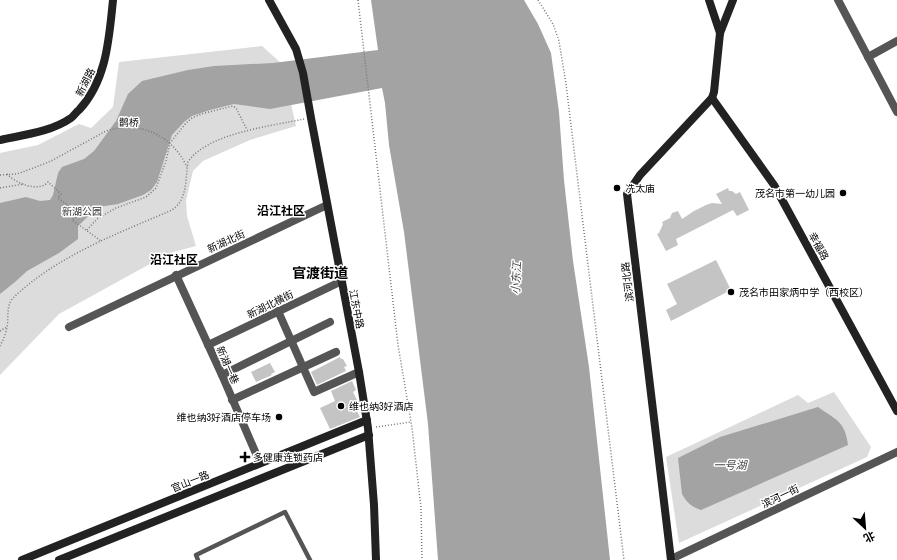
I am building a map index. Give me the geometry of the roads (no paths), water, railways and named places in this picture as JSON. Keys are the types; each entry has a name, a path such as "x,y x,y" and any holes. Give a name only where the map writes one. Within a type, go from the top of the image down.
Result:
{"street":[{"name":"新湖路","path":"0,140 56,126 71,118 85,103 94,90 105,63 113,0"},
{"name":"江东中路","path":"269,0 296,49 311,118 368,427 374,505 376,560"},
{"path":"709,0 720,33"},
{"path":"712,98 714,92 720,33 733,0"},
{"path":"838,0 897,112"},
{"path":"868,57 897,42"},
{"name":"幸福路","path":"712,98 774,185 897,411"},
{"name":"滨河北路","path":"671,560 627,194 640,175 712,98"},
{"name":"新湖北街","path":"69,327 176,275 327,205"},
{"name":"新湖一巷","path":"176,275 222,375 260,463"},
{"name":"新湖北横街","path":"208,345 342,281"},
{"path":"278,311 314,392 359,372"},
{"path":"222,375 330,322"},
{"path":"232,400 336,352"},
{"path":"58,560 323,453 368,427"},
{"name":"官山一路","path":"22,560 318,440 368,427"},
{"path":"318,440 323,453"},
{"name":"滨河一街","path":"671,560 897,452"}],"lane":[{"path":"198,560 196,555 285,512 310,560"}],"water":[{"name":"小东江","path":"371,0 524,0 538,24 551,53 559,112 564,180 573,261 589,367 610,560 438,560 428,424 404,232 389,145 382,88 270,109 234,104 192,116 172,135 157,182 151,190 143,195 118,204 98,207 78,226 78,239 59,253 27,271 0,294 0,203 26,197 40,201 50,200 53,195 58,173 62,167 84,159 94,151 116,121 128,94 142,81 188,70 214,66 273,63 378,50"},
{"name":"一号湖","path":"818,407 839,422 845,431 848,445 701,510 690,504 682,494 678,458 720,437"}],"place":[{"name":"冼太庙","path":"617,188"},
{"name":"茂名市第一幼儿园","path":"843,193"},
{"name":"茂名市田家炳中学（西校区）","path":"731,292"},
{"name":"维也纳3好酒店","path":"341,406"},
{"name":"维也纳3好酒店停车场","path":"279,417"},
{"name":"多健康连锁药店","path":"245,457"}],"district":[{"name":"沿江社区","path":"281,211"},
{"name":"沿江社区","path":"174,260"},
{"name":"官渡街道","path":"320,273"}],"park label":[{"name":"新湖公园","path":"82,211"}]}
